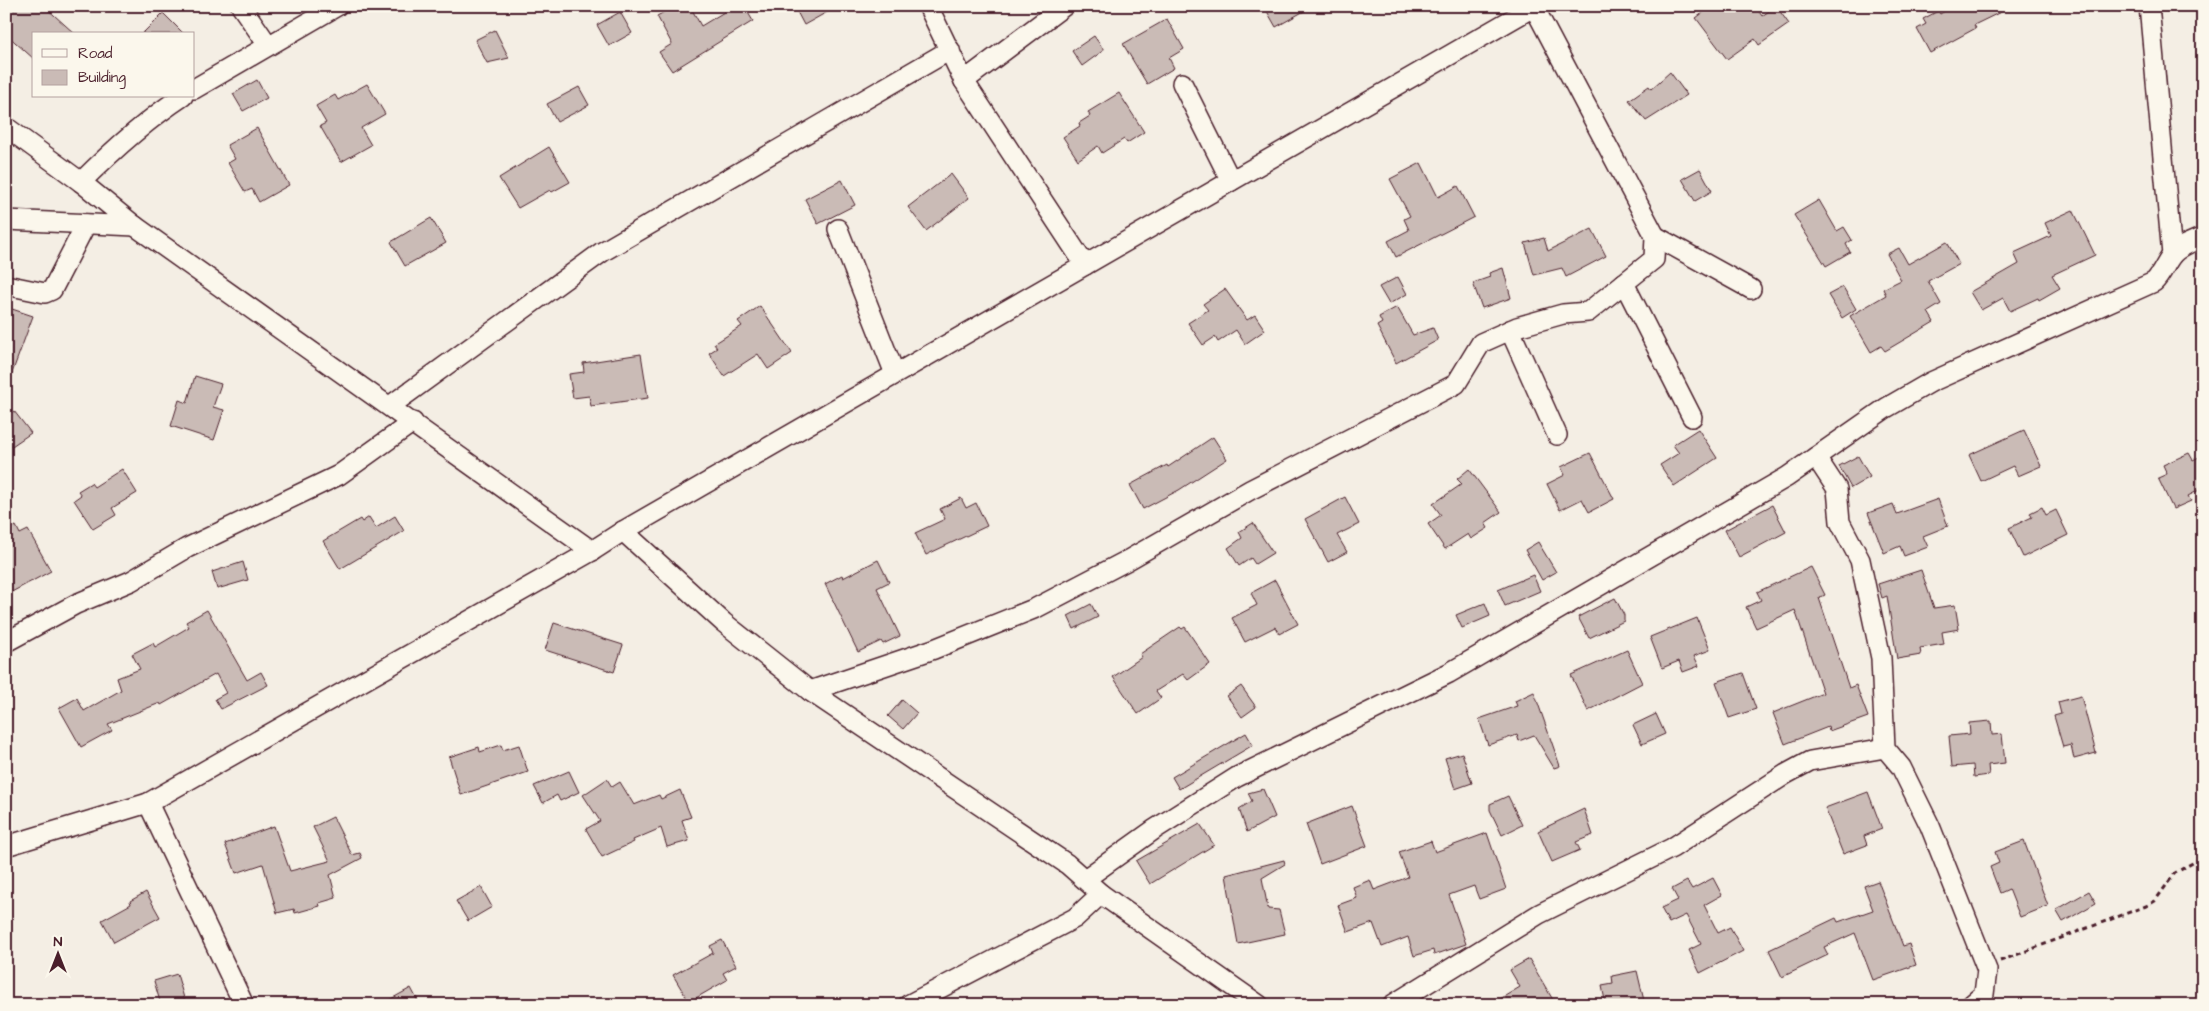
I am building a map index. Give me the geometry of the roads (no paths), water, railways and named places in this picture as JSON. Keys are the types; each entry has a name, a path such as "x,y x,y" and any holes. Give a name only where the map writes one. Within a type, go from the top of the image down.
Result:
{"street":[{"path":"242,6 268,45"},
{"path":"195,88 235,67 268,45 337,6"},
{"path":"928,6 964,81 1084,265"},
{"path":"964,81 1064,6"},
{"path":"2149,6 2172,255"},
{"path":"6,846 148,803 592,551 623,531 1534,7 1655,236 1654,259 1588,312 1563,314 1510,330 1481,343 1456,384 1250,490 1128,560 1036,608 934,649 810,691"},
{"path":"390,406 602,252 950,50"},
{"path":"1182,83 1231,180"},
{"path":"82,182 118,146 158,113 180,98"},
{"path":"6,127 82,182 135,226 592,551"},
{"path":"6,220 135,226"},
{"path":"6,285 45,294 52,290 86,224"},
{"path":"838,229 895,374"},
{"path":"1655,236 1751,289"},
{"path":"1085,880 1155,829 1237,777 1448,673 1787,477 1886,408 1931,382 2154,282 2160,276 2172,255 2182,246 2203,237"},
{"path":"1624,283 1692,417"},
{"path":"1510,330 1557,435"},
{"path":"6,642 76,604 131,580 187,548 339,475 412,422"},
{"path":"1816,457 1837,489 1840,522 1860,560 1881,658 1885,748 1901,767 1930,826 1967,924 1986,965 1987,982 1984,994 1972,1005"},
{"path":"623,531 723,622 810,691 1067,864 1101,894 1259,1005"},
{"path":"1392,1005 1539,914 1672,848 1786,774 1810,761 1885,748"},
{"path":"148,803 244,1005"},
{"path":"908,1005 1075,918 1101,894"}]}
